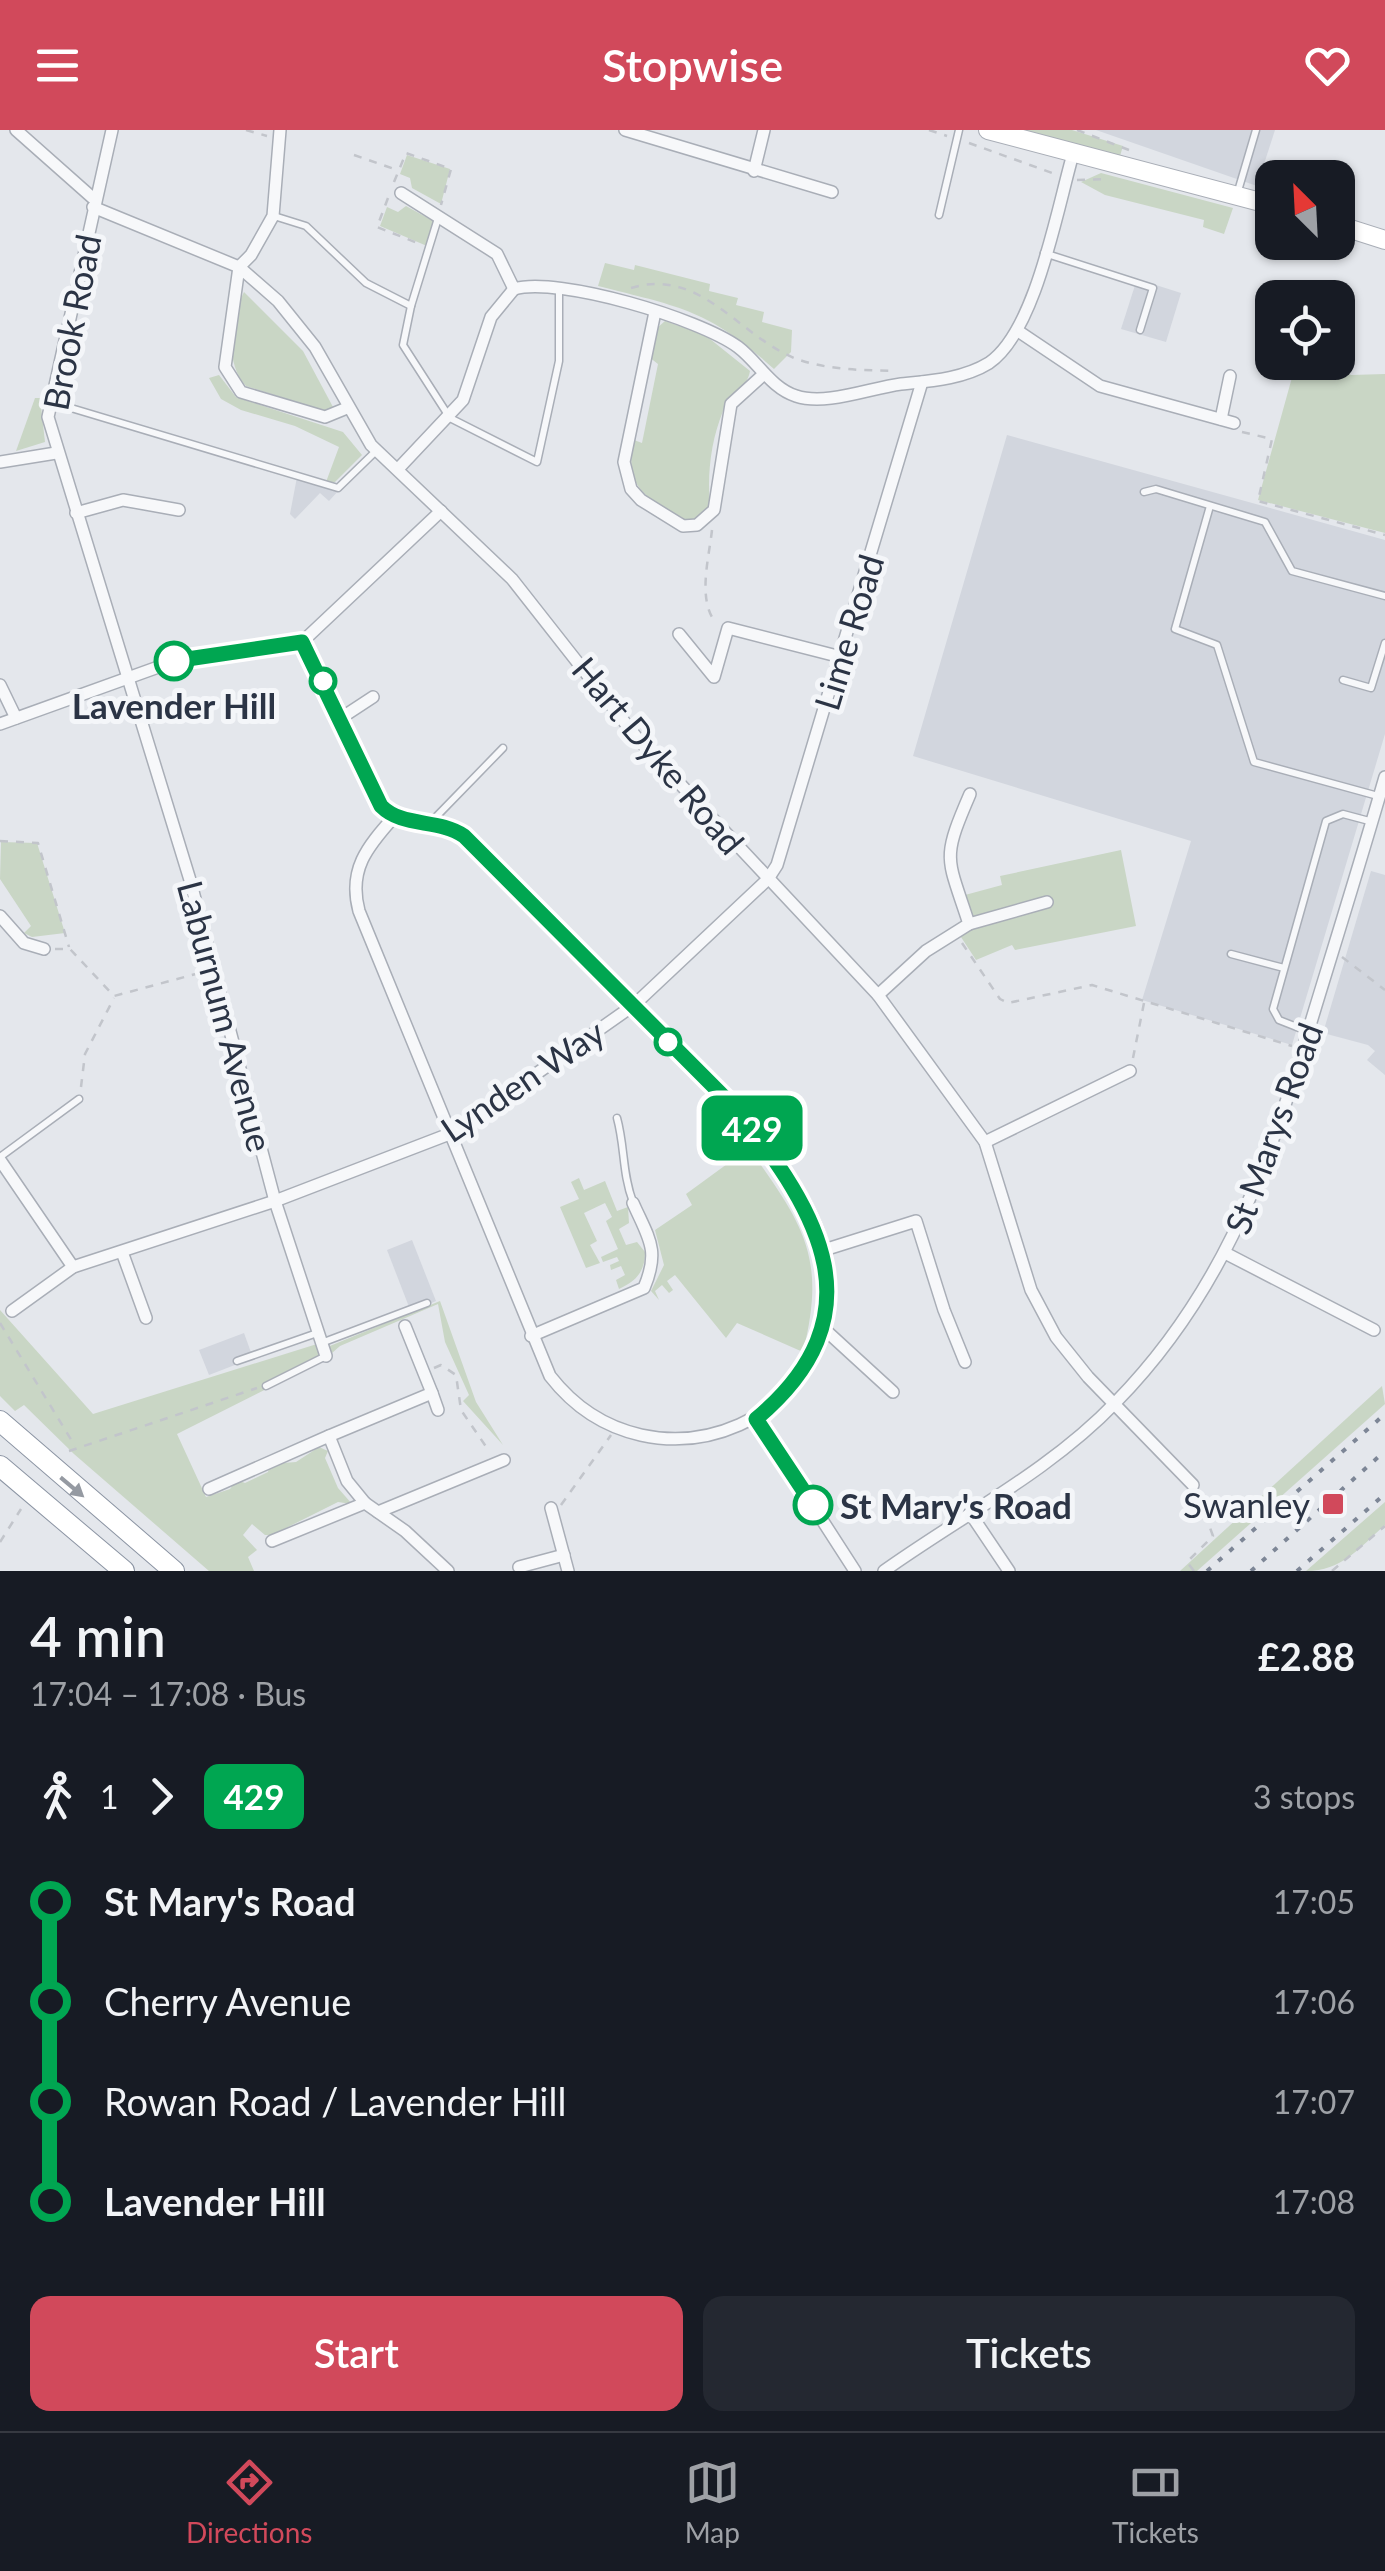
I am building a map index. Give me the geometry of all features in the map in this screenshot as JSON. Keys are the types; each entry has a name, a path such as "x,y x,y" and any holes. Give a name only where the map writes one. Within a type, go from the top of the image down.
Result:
{"highway":[{"path":"0,1422 174,1571"},
{"path":"0,1466 124,1571"}],"main road":[{"path":"988,130 1255,200"},
{"path":"1355,230 1385,240"}],"street":[{"name":"Hart Dyke Road","path":"16,130 94,204 239,268 278,301 316,347 347,408 376,450 512,579 637,738 878,995 984,1142 1025,1272 1045,1319 1067,1353 1193,1484"},
{"name":"Brook Road","path":"112,130 48,417 124,676"},
{"path":"624,130 832,192"},
{"path":"754,171 764,130"},
{"path":"279,134 272,216 252,256 239,268 224,359 241,392 325,417 347,408"},
{"path":"398,469 450,418 471,382 491,317 514,289 532,284 690,320 742,350 764,374 794,396 812,399 969,373 990,362 1018,331 1073,154"},
{"path":"401,193 440,214 496,254 514,289"},
{"path":"654,312 624,448 628,476 641,500 672,521 697,525 708,519 718,496 731,404 764,374"},
{"path":"1018,331 1100,386 1234,423"},
{"path":"1221,419 1230,376"},
{"name":"Lime Road","path":"768,880 777,865 922,382"},
{"path":"0,462 56,453"},
{"path":"76,514 123,500 179,510"},
{"path":"0,724 124,676 175,661 302,642 441,511"},
{"path":"679,634 714,677 725,633 738,627 840,657"},
{"path":"302,642 381,806 393,818 430,822 464,836 634,1005 762,1141 797,1194 824,1250 822,1327 802,1374 756,1419 712,1436 680,1439 614,1429 564,1394 540,1360 354,893 358,862 393,818"},
{"name":"Laburnum Avenue","path":"124,676 214,968 276,1201 323,1336 326,1356"},
{"path":"0,684 16,718"},
{"path":"341,718 373,697"},
{"name":"St Marys Road","path":"884,1571 1058,1453 1115,1404 1168,1343 1227,1254 1269,1160 1385,778"},
{"path":"969,924 948,857 948,845 970,794"},
{"name":"Lynden Way","path":"12,1310 74,1267 276,1201 452,1133 634,1005 768,880"},
{"path":"878,995 926,951 969,924 1047,902"},
{"path":"0,916 24,942 44,950"},
{"path":"984,1142 1130,1071"},
{"path":"0,1158 74,1267"},
{"path":"531,1336 644,1288 654,1264 652,1245 633,1204"},
{"path":"824,1250 916,1221 965,1362"},
{"path":"122,1252 146,1318"},
{"path":"1227,1254 1374,1330"},
{"path":"405,1326 438,1410"},
{"path":"822,1327 893,1392"},
{"path":"209,1489 432,1393"},
{"path":"756,1419 855,1571"},
{"path":"329,1436 347,1481 365,1503 448,1571"},
{"path":"378,1512 499,1462"},
{"path":"272,1541 365,1503"},
{"path":"551,1508 568,1571"},
{"path":"970,1513 1009,1571"},
{"path":"519,1567 564,1555"}],"lane":[{"path":"1237,194 1256,130"},
{"path":"938,215 958,134"},
{"path":"440,214 403,345 450,418 537,462 559,361 558,287"},
{"path":"272,216 306,226 366,283 411,306"},
{"path":"1044,253 1153,288 1140,330"},
{"path":"51,402 338,488 376,450"},
{"path":"1144,492 1156,489 1265,522 1292,571 1385,596"},
{"path":"1210,506 1175,629 1218,645 1254,762 1380,796"},
{"path":"1343,680 1371,688 1385,643"},
{"path":"430,822 503,748"},
{"path":"1308,1031 1279,1020 1273,1009 1326,821 1344,814 1372,822"},
{"path":"1231,954 1284,968"},
{"path":"0,1158 80,1100"},
{"path":"617,1118 624,1142 623,1175 633,1204"},
{"path":"238,1361 426,1303"},
{"path":"266,1386 326,1356"}],"path":[{"path":"246,130 279,134"},
{"path":"929,130 958,134 1066,178 1120,178"},
{"path":"1077,130 1130,147 1127,156"},
{"path":"430,248 377,227 406,152 451,169 440,214"},
{"path":"354,155 399,170"},
{"path":"614,300 620,292 651,282 696,291 789,356 820,366 916,373 922,382"},
{"path":"1234,423 1232,429 1272,439 1258,501 1385,535"},
{"path":"708,519 712,529 707,612 725,633"},
{"path":"0,842 38,843 70,948 114,996"},
{"path":"955,933 1000,999 1008,1003 1092,985 1302,1051"},
{"path":"44,950 70,948"},
{"path":"1330,958 1346,957 1385,990"},
{"path":"80,1100 85,1054 114,996 214,968"},
{"path":"1130,1071 1144,1001"},
{"path":"0,1323 76,1447"},
{"path":"424,1372 442,1365 456,1375 460,1410 499,1462"},
{"path":"69,1450 266,1386"},
{"path":"551,1508 565,1504 614,1429"},
{"path":"1193,1484 1213,1536 1187,1562 1194,1571"},
{"path":"0,1542 21,1509"},
{"path":"1332,1571 1385,1526"}],"shaded area":[{"path":"1096,130 1275,130 1265,160 1255,160 1255,185"},
{"path":"1137,279 1181,293 1166,342 1121,329"},
{"path":"1007,435 1385,540 1385,734 1292,1045 1142,1000 1191,841 913,756"},
{"path":"297,477 339,490 329,501 320,493 295,519 290,514"},
{"path":"1371,871 1385,875 1385,1075 1367,1060 1375,1051 1368,1045 1323,1033"},
{"path":"412,1240 436,1301 411,1312 387,1250"},
{"path":"244,1333 253,1358 209,1375 199,1350"}],"green space":[{"path":"1024,130 1072,130 1123,146 1120,156"},
{"path":"407,155 450,169 441,204 412,188 410,178 400,174"},
{"path":"1101,173 1233,208 1224,234 1203,227 1204,220 1105,195 1081,182"},
{"path":"406,206 435,222 427,246 380,226 387,207 398,212"},
{"path":"605,263 634,270 635,265 710,284 709,291 738,298 736,305 764,312 762,322 792,330 791,352 774,369 731,334 693,313 598,286"},
{"path":"244,292 303,351 333,407 325,411 246,386 232,353 235,315"},
{"path":"665,321 705,335 750,371 719,422 711,457 710,506 696,520 680,517 646,496 632,472 634,440 642,443 658,364 649,357 656,329"},
{"path":"1385,374 1385,533 1258,500 1291,380 1355,380 1355,375"},
{"path":"219,375 236,397 343,432 362,455 335,482 326,482 339,447 221,399 209,378"},
{"path":"35,398 40,398 45,442 16,451"},
{"path":"1,842 37,843 65,933 32,937 24,933 31,926 0,879"},
{"path":"1121,850 1136,926 1015,950 1012,945 976,960 959,934 976,926 965,895 1002,885 1000,876"},
{"path":"749,1148 784,1199 805,1243 812,1290 803,1352 737,1323 726,1338 675,1275 667,1281 673,1290 669,1293 662,1285 655,1291 659,1300 651,1291 664,1265 655,1230 692,1205 686,1194"},
{"path":"579,1178 584,1190 605,1181 617,1211 628,1207 629,1223 619,1229 626,1245 637,1242 645,1252 638,1275 619,1289 616,1280 625,1275 621,1266 611,1270 610,1265 619,1261 617,1257 603,1262 601,1257 618,1249 606,1221 612,1217 605,1203 584,1213 597,1241 590,1245 600,1263 586,1268 560,1207 579,1199 571,1182"},
{"path":"440,1301 476,1402 503,1445 463,1401 469,1395 445,1342 438,1304 340,1346 324,1360 177,1434 206,1497 230,1489 237,1480 245,1483 268,1472 270,1464 296,1462 319,1447 328,1451 325,1458 338,1488 352,1504 338,1502 272,1535 265,1535 252,1524 243,1535 257,1550 248,1557 254,1571 209,1571 74,1454 24,1405 15,1411 0,1396 0,1310 93,1414 317,1344 320,1350"},
{"path":"1382,1386 1385,1404 1197,1571 1180,1571"},
{"path":"1385,1502 1385,1525 1358,1550 1340,1563 1306,1571"}],"railway":[{"path":"1207,1571 1385,1414"},
{"path":"1251,1571 1385,1451"},
{"path":"1297,1571 1385,1494"}],"bus line":[{"name":"429","path":"174,661 302,642 381,806 393,818 449,826 464,836 737,1110 762,1141 797,1194 824,1250 825,1307 813,1353 796,1382 756,1419 813,1505"}],"place":[{"name":"Lavender Hill","path":"174,661"},
{"name":"Swanley","path":"1333,1504"},
{"name":"St Mary's Road","path":"813,1505"}]}
